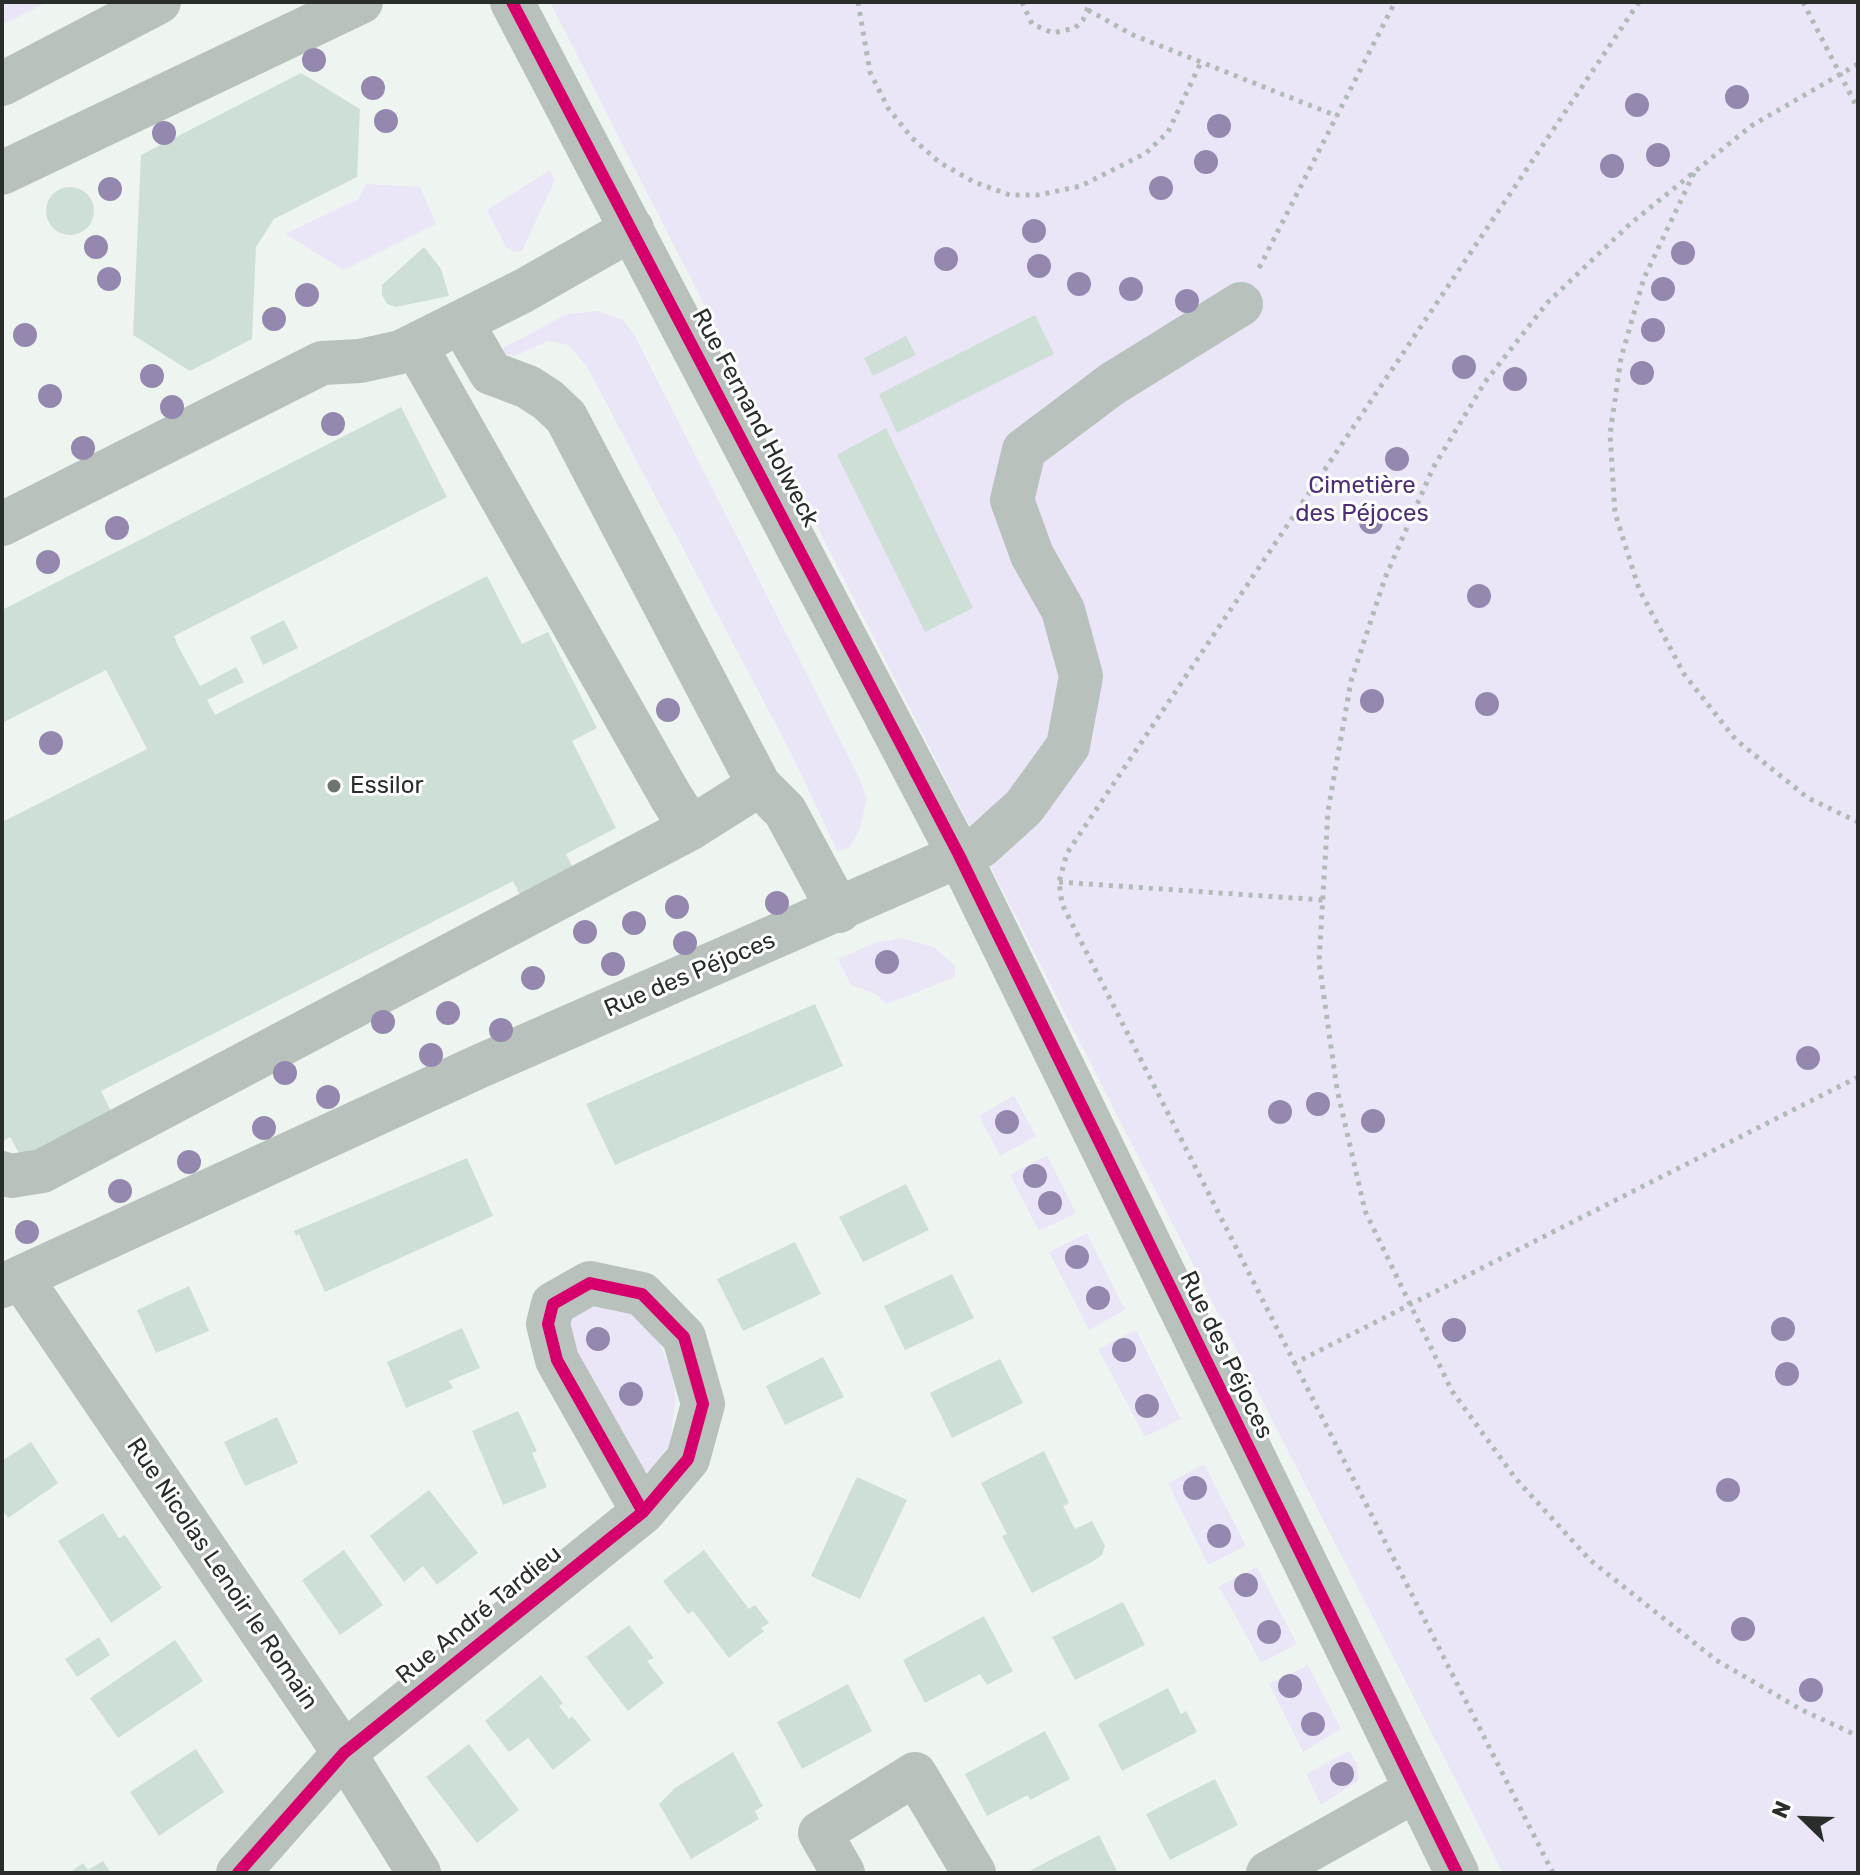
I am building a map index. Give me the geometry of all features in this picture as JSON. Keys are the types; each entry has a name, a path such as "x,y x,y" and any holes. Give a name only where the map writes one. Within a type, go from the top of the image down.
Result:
{"street":[{"path":"2,84 159,2"},
{"path":"2,173 361,2"},
{"name":"Rue Fernand Holweck","path":"512,2 959,855"},
{"path":"4,519 322,363 360,361 401,352 632,229"},
{"path":"959,855 981,846 1024,807 1068,746 1081,676 1063,610 1032,555 1012,500 1024,450 1112,384 1241,304"},
{"path":"461,322 491,373 528,387 566,417 759,785 785,811 839,911"},
{"path":"415,345 691,828"},
{"path":"2,1173 11,1176 42,1171 691,828 759,785"},
{"name":"Rue des Péjoces","path":"11,1282 480,1066 839,911 959,855 1414,1791 1457,1873"},
{"name":"Rue Nicolas Lenoir le Romain","path":"11,1282 344,1753 419,1873"},
{"name":"Rue André Tardieu","path":"238,1873 344,1753 643,1512 688,1459 703,1404 684,1337 642,1294 590,1283 553,1304 548,1324 557,1360 643,1512"},
{"path":"843,1873 820,1833 915,1774 974,1873"},
{"path":"1268,1873 1414,1791"}],"path":[{"path":"858,2 870,72 888,108 939,162 974,182 1010,195 1038,195 1081,186 1146,153 1168,132 1201,62"},
{"path":"1022,2 1032,24 1053,33 1075,28 1090,2"},
{"path":"1241,304 1395,2"},
{"path":"1553,1873 1062,904 1059,882 1067,853 1639,2"},
{"path":"1803,2 1858,109"},
{"path":"1088,10 1133,35 1337,116"},
{"path":"1858,64 1751,126 1630,224 1547,303 1485,382 1433,468 1385,578 1351,681 1328,811 1319,962 1337,1089 1365,1211 1408,1306 1452,1391 1516,1479 1590,1560 1716,1660 1802,1710 1858,1736"},
{"path":"1695,171 1644,278 1621,358 1610,434 1615,513 1639,589 1693,685 1736,740 1808,798 1858,822"},
{"path":"1059,882 1323,900"},
{"path":"1293,1364 1858,1077"}],"green space":[{"path":"2,2 48,2 4,24"},
{"name":"Cimetière des Péjoces","path":"550,2 1858,2 1858,1873 1503,1873"},
{"path":"550,170 555,180 522,251 514,252 506,247 487,210"},
{"path":"366,184 420,187 436,224 344,270 285,234 358,199"},
{"path":"598,311 623,320 634,334 859,777 867,799 859,832 849,848 837,851 793,757 586,365 568,345 548,341 515,356 505,354 503,348 567,314"},
{"path":"902,938 934,947 955,966 955,977 887,1004 875,994 851,985 838,959 874,943"},
{"path":"1014,1095 1036,1136 1000,1156 979,1116"},
{"path":"1047,1155 1076,1213 1039,1231 1010,1175"},
{"path":"1087,1233 1125,1310 1089,1330 1049,1252"},
{"path":"595,1297 636,1315 658,1341 671,1369 676,1400 670,1443 665,1459 649,1472 638,1468 568,1342 568,1328 576,1308"},
{"path":"1136,1330 1181,1419 1145,1437 1098,1349"},
{"path":"1204,1464 1246,1546 1208,1565 1168,1483"},
{"path":"1257,1567 1297,1644 1261,1663 1219,1586"},
{"path":"1308,1665 1341,1729 1303,1752 1269,1684"},
{"path":"1349,1751 1357,1764 1359,1780 1321,1805 1306,1774"}],"building":[{"path":"301,73 360,109 357,177 274,219 256,247 252,339 190,371 133,335 141,155"},
{"path":"70,187 87,194 94,211 87,228 70,235 53,228 46,211 53,194"},
{"path":"424,247 441,269 449,296 396,307 387,304 382,295 382,285"},
{"path":"1035,315 1054,354 897,433 879,394"},
{"path":"906,336 916,355 873,376 864,358"},
{"name":"Essilor","path":"401,407 447,497 174,636 178,646 200,686 236,667 244,682 207,700 215,715 487,576 522,644 548,632 597,728 572,741 616,828 566,854 576,874 523,901 513,881 101,1091 111,1111 21,1157 10,1137 2,1142 2,822 147,749 106,670 2,723 2,610"},
{"path":"886,428 973,608 925,632 837,455"},
{"path":"284,620 298,648 263,665 250,637"},
{"path":"815,1004 843,1066 615,1165 586,1104"},
{"path":"467,1158 493,1216 325,1292 299,1234 296,1236 294,1231"},
{"path":"906,1184 929,1230 863,1262 839,1217"},
{"path":"795,1242 821,1294 743,1331 717,1279"},
{"path":"952,1274 974,1318 905,1350 884,1306"},
{"path":"189,1286 209,1331 156,1353 137,1310"},
{"path":"462,1328 480,1368 449,1381 453,1388 406,1408 387,1362"},
{"path":"823,1357 844,1397 785,1425 766,1386"},
{"path":"1000,1359 1023,1403 952,1438 930,1393"},
{"path":"518,1411 537,1451 532,1453 547,1487 503,1505 472,1431"},
{"path":"277,1417 298,1463 245,1486 224,1442"},
{"path":"31,1442 58,1483 8,1518 2,1509 2,1461"},
{"path":"1044,1451 1069,1503 1063,1506 1075,1529 1092,1521 1105,1546 1102,1555 1092,1562 1032,1593 1002,1536 1007,1534 981,1483"},
{"path":"857,1477 907,1500 860,1599 811,1576"},
{"path":"429,1490 478,1553 437,1585 423,1566 404,1582 370,1536"},
{"path":"103,1513 119,1538 125,1535 162,1588 111,1623 58,1541"},
{"path":"344,1550 383,1605 340,1635 302,1580"},
{"path":"704,1550 749,1609 755,1605 769,1623 761,1628 764,1631 729,1658 693,1611 688,1614 663,1581"},
{"path":"1123,1602 1145,1645 1075,1680 1052,1637"},
{"path":"984,1616 1013,1671 987,1685 980,1674 925,1703 903,1660"},
{"path":"629,1625 654,1658 647,1661 664,1683 628,1711 586,1657"},
{"path":"99,1637 110,1655 77,1677 65,1659"},
{"path":"175,1640 203,1681 118,1738 90,1698"},
{"path":"541,1675 563,1703 559,1706 569,1719 572,1716 591,1740 553,1770 528,1738 509,1752 485,1721"},
{"path":"848,1684 872,1731 802,1769 777,1722"},
{"path":"1168,1688 1181,1714 1186,1711 1197,1732 1122,1771 1098,1724"},
{"path":"1045,1731 1070,1779 1030,1800 1028,1795 987,1816 965,1774"},
{"path":"469,1744 519,1810 477,1843 426,1777"},
{"path":"196,1749 224,1792 159,1836 130,1792"},
{"path":"733,1752 763,1806 755,1811 759,1819 691,1859 659,1804 675,1788"},
{"path":"1215,1779 1238,1825 1170,1860 1146,1814"},
{"path":"1099,1835 1118,1873 1033,1873 1031,1870"},
{"path":"103,1861 111,1873 69,1873 83,1863 88,1870"}],"cycle path":[{"path":"512,2 959,855 1457,1873"},
{"path":"238,1873 344,1753 643,1512 688,1459 703,1404 684,1337 642,1294 590,1283 553,1304 548,1324 557,1360 643,1512"}],"place":[{"name":"Essilor","path":"334,786"}]}
